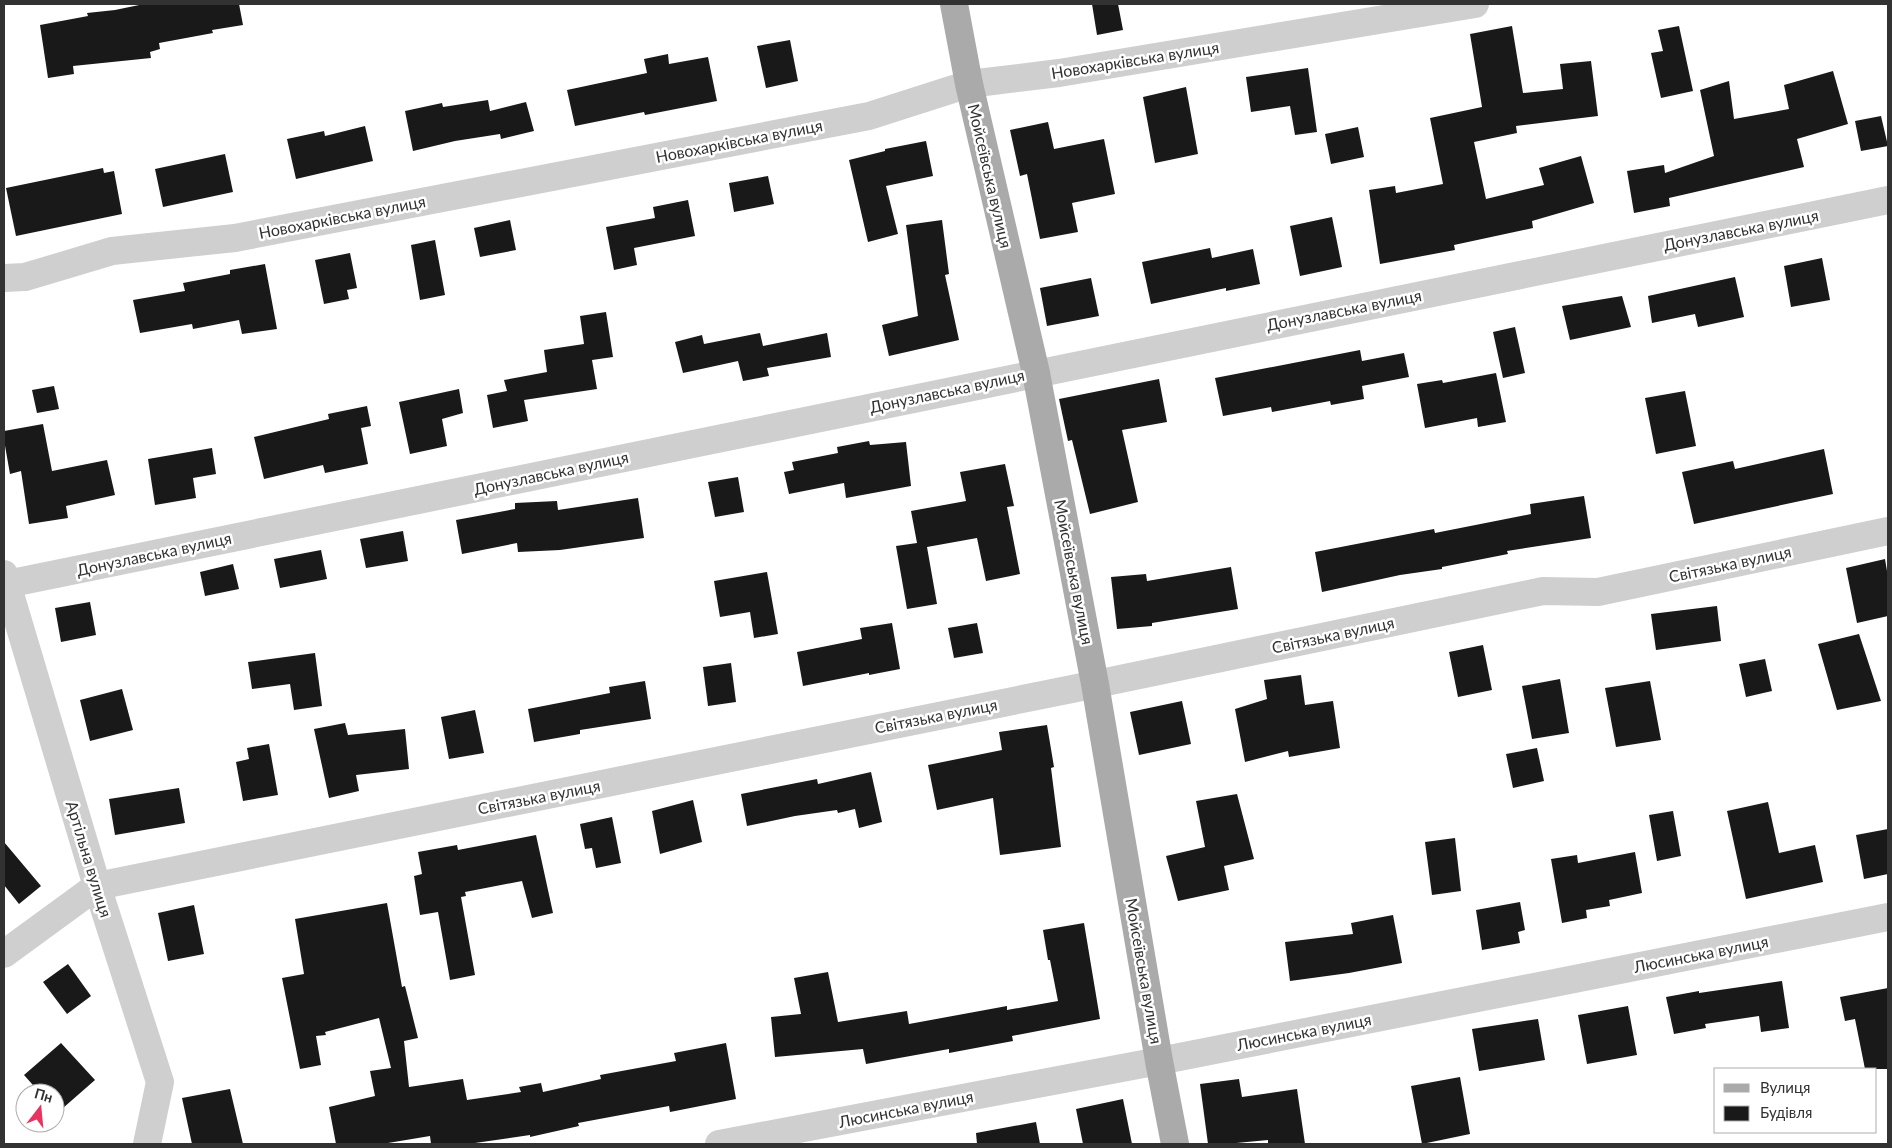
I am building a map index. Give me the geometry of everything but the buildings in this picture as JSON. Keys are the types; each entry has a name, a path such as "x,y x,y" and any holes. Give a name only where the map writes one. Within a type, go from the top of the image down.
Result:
{"main road":[{"name":"Мойсеївська вулиця","path":"954,4 969,84 1036,373 1095,684 1159,1061 1175,1144"}],"street":[{"name":"Новохарківська вулиця","path":"4,278 25,277 112,251 235,238 869,116 969,84 1059,73 1475,4"},
{"name":"Донузлавська вулиця","path":"5,579 1888,200"},
{"name":"Світязька вулиця","path":"4,954 96,886 1095,684 1543,591 1598,592 1888,531"},
{"name":"Артільна вулиця","path":"5,579 96,886 160,1082 147,1144"},
{"name":"Люсинська вулиця","path":"719,1144 1159,1061 1888,916"}]}
